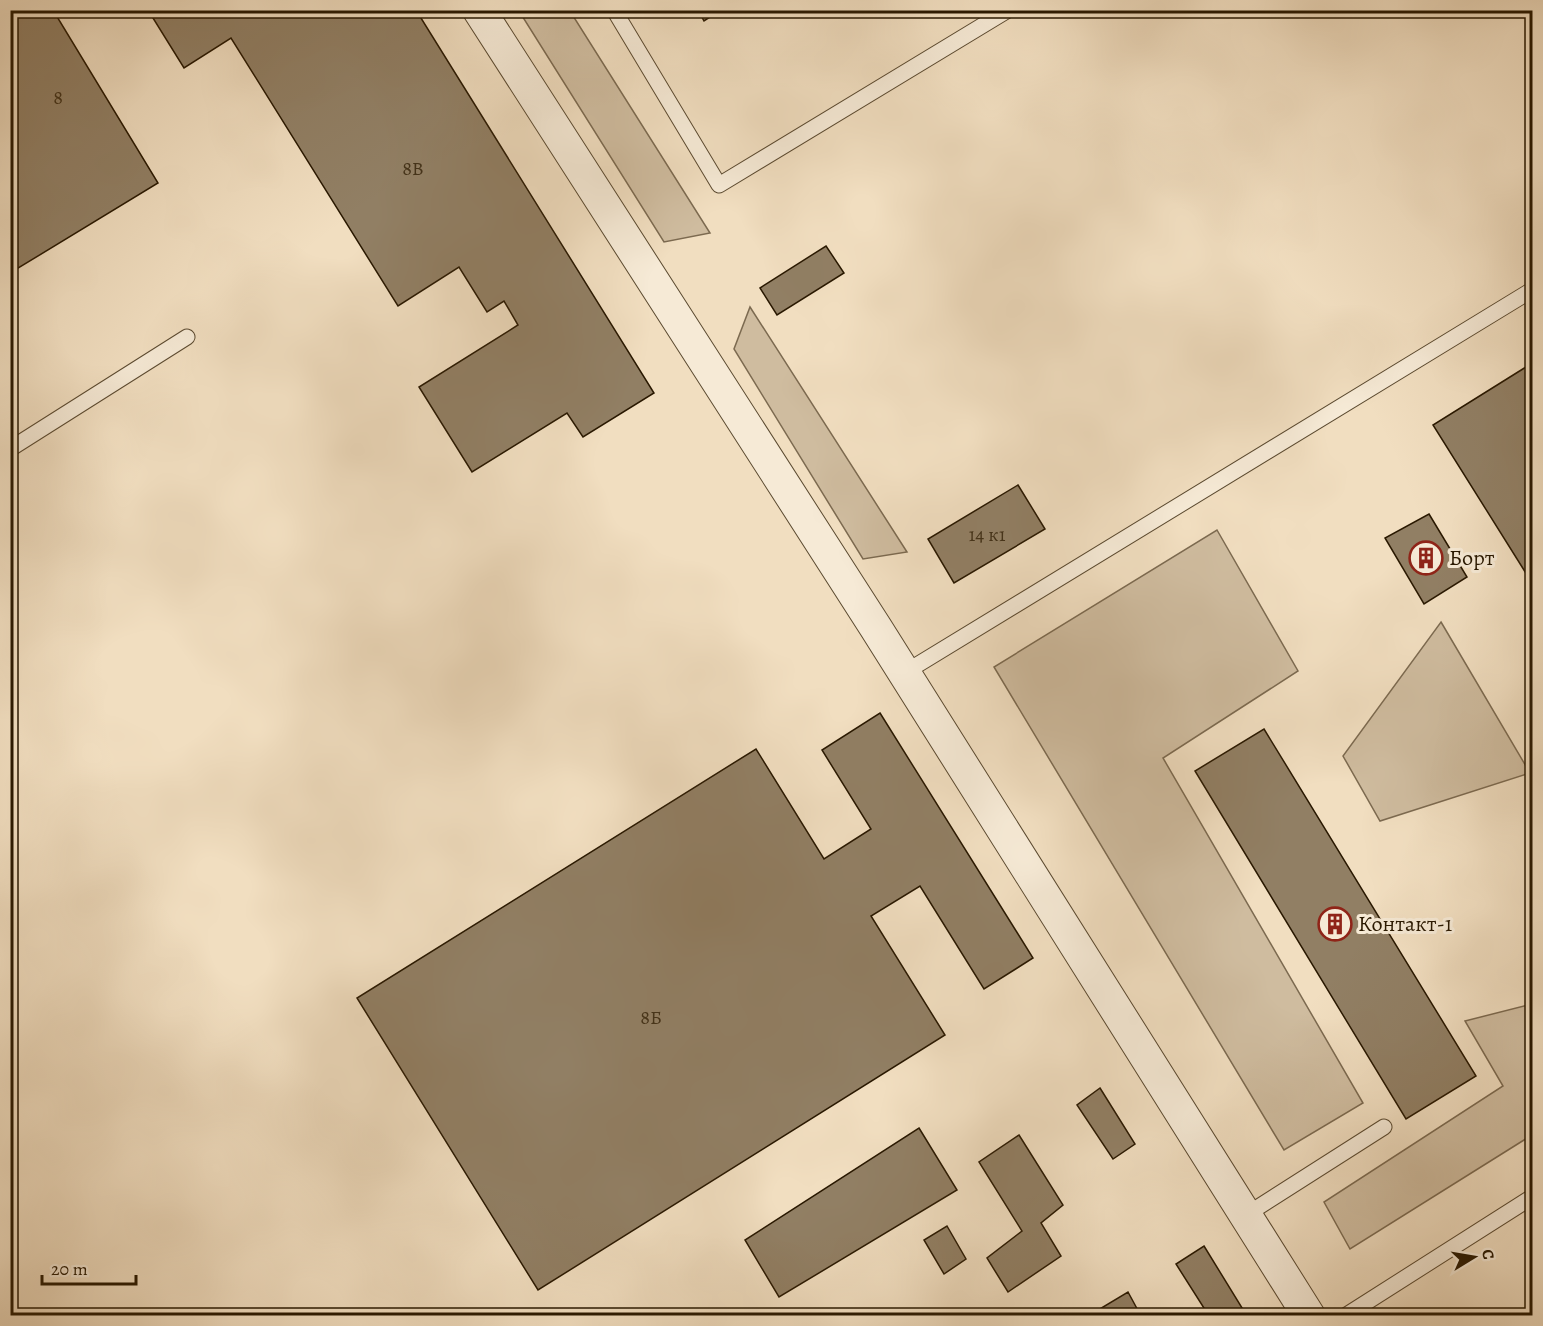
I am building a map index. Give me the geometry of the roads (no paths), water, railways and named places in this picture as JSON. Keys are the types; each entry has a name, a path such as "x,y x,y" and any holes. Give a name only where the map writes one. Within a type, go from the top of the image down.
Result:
{"street":[{"path":"479,10 904,673 1309,1316"}],"lane":[{"path":"614,10 719,185 1008,10"},
{"path":"904,673 1533,290"},
{"path":"10,449 187,336"},
{"path":"1246,1215 1384,1127"},
{"path":"1345,1316 1533,1197"}],"place":[{"name":"Борт","path":"1426,558"},
{"name":"Контакт-1","path":"1335,924"}]}
